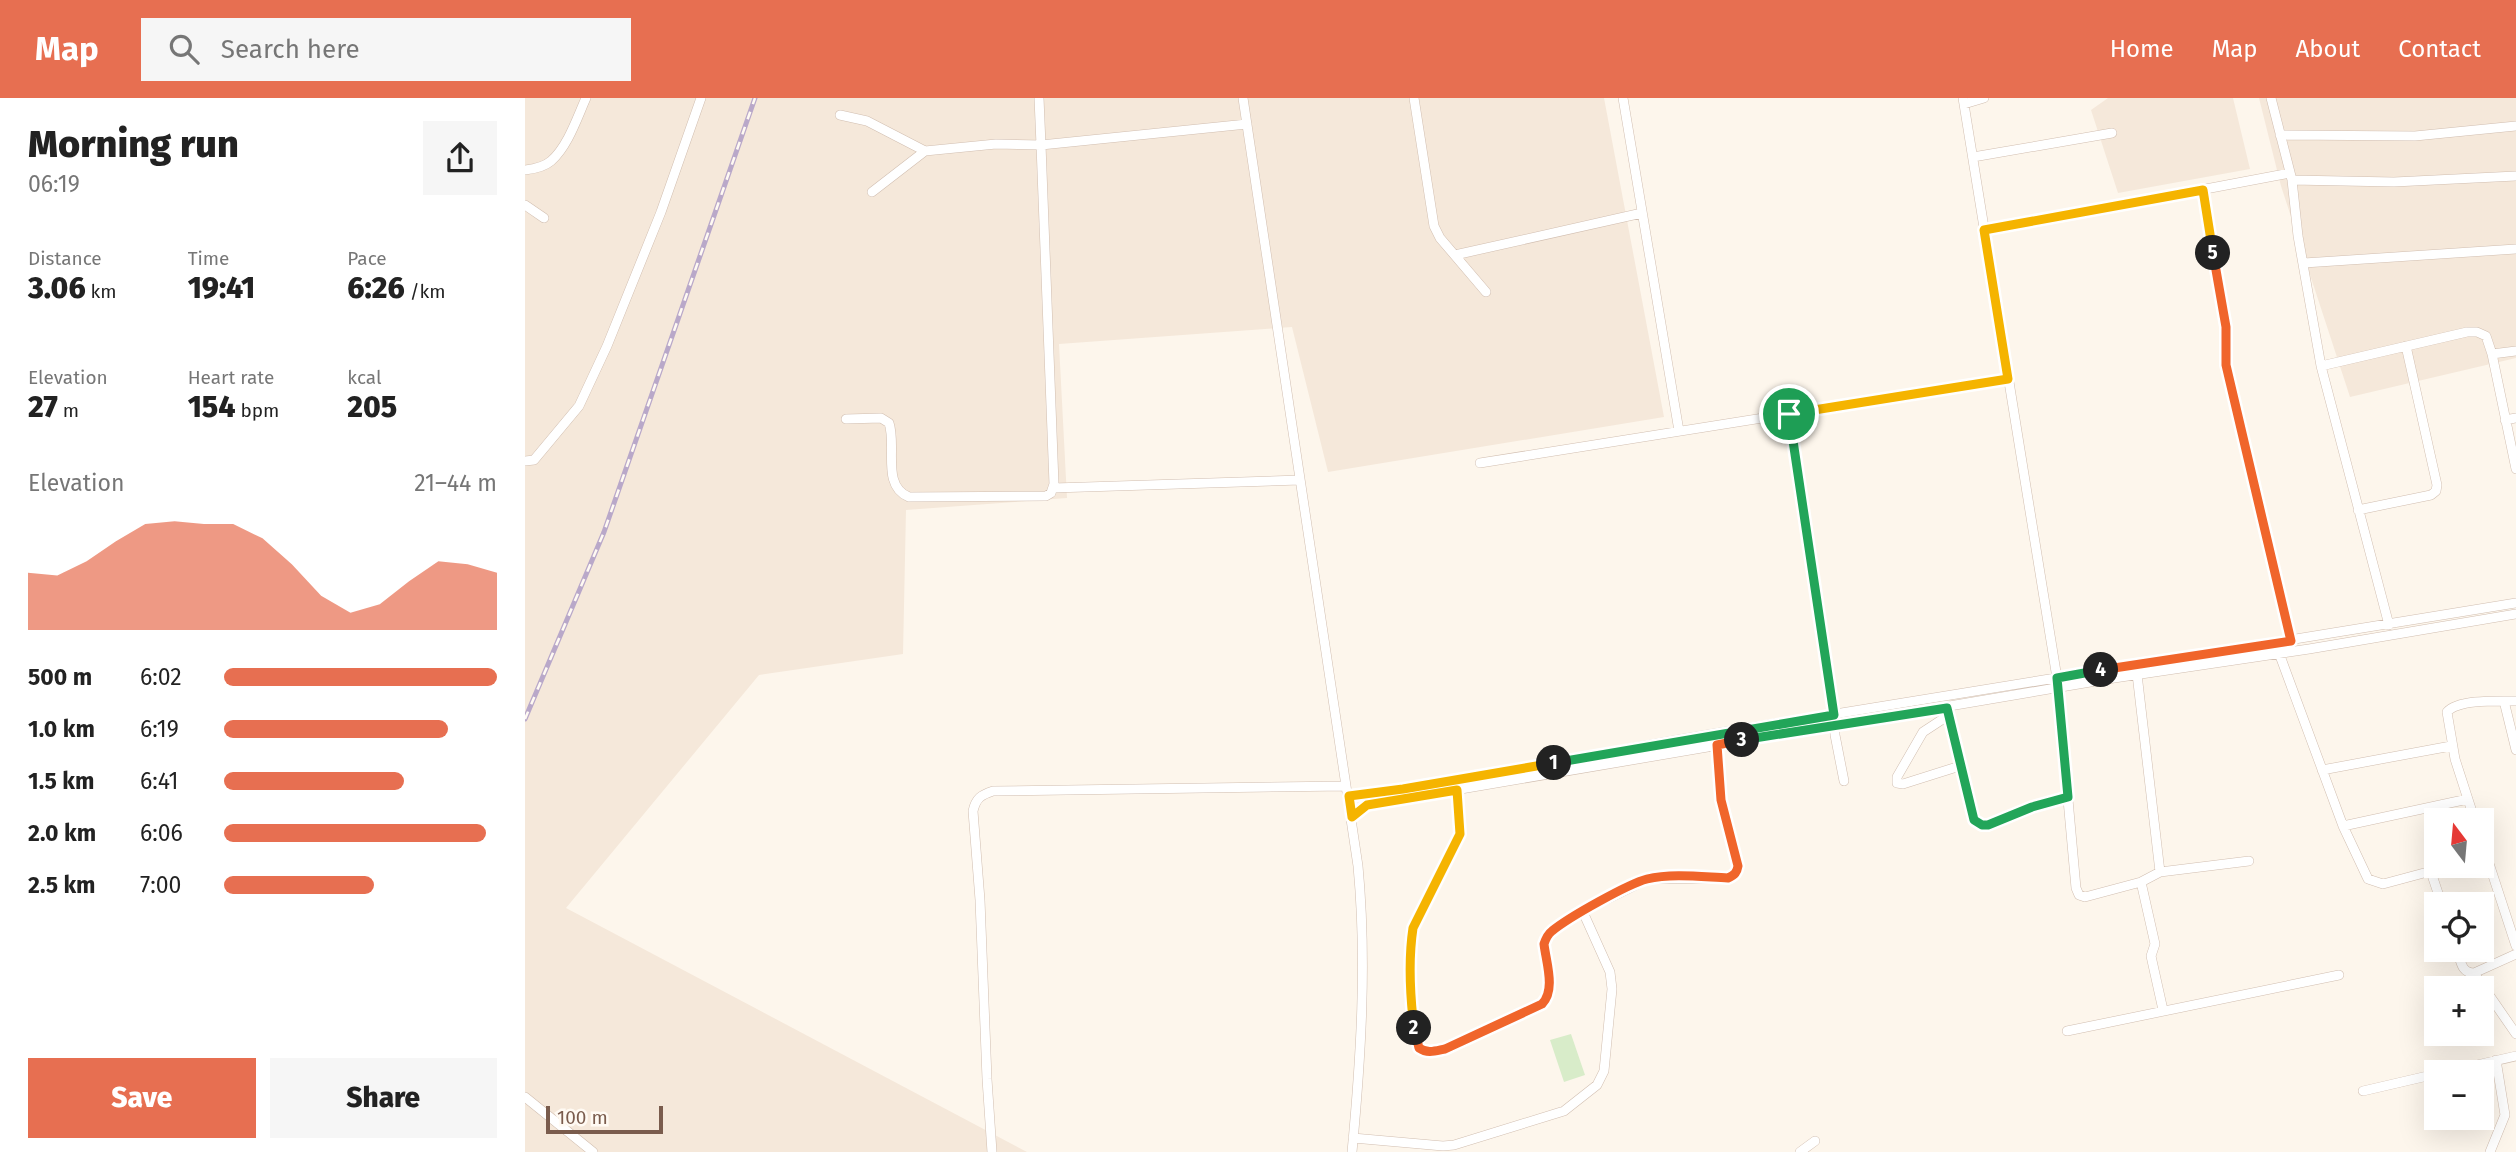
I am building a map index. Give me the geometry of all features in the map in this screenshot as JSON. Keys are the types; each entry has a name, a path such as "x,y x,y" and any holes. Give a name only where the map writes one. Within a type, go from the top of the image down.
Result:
{"street":[{"path":"525,170 550,162 573,127 586,98"},
{"path":"525,461 534,460 579,406 633,284 701,98"},
{"path":"1038,98 1054,488"},
{"path":"1243,98 1352,817 1363,936 1361,1023 1352,1152"},
{"path":"1414,98 1431,216 1440,237 1486,292"},
{"path":"1623,98 1679,431"},
{"path":"1984,98 1964,101 2057,683 2076,888 2079,895 2085,897 2141,882 2160,872 2249,861"},
{"path":"2271,98 2291,176 2298,236 2321,366 2389,625"},
{"path":"840,115 862,118 925,150 996,144 1041,145 1247,124"},
{"path":"2280,135 2415,136 2516,126"},
{"path":"1973,157 2112,133"},
{"path":"872,192 925,150"},
{"path":"1984,230 2291,176 2394,182 2516,176"},
{"path":"2203,190 2226,327 2226,365 2291,641"},
{"path":"525,205 544,218"},
{"path":"1455,255 1642,213"},
{"path":"2304,263 2516,249"},
{"path":"2321,366 2477,332 2486,336 2516,470"},
{"path":"2358,510 2431,495 2436,491 2437,485 2406,346"},
{"path":"2492,354 2516,351"},
{"path":"1480,463 2008,379"},
{"path":"1789,414 1844,781"},
{"path":"846,419 881,418 889,423 894,481 901,494 909,497 1046,496 1054,488 1300,480"},
{"path":"2505,420 2516,418"},
{"path":"992,1152 980,900 972,811 975,800 982,794 993,791 1403,789 2057,683 2516,603"},
{"path":"1352,817 1367,805 1717,745 1834,720 1948,711 2057,683 2279,653 2516,614"},
{"path":"2279,653 2343,827 2368,879 2383,884 2424,874"},
{"path":"2137,674 2160,872"},
{"path":"2504,701 2516,750"},
{"path":"2471,808 2451,746 2447,712 2451,707 2460,704 2516,701"},
{"path":"1948,711 1974,820 1982,825 2068,797"},
{"path":"1948,711 1923,732 1896,777 1897,783 1903,784 1960,766"},
{"path":"1457,790 1460,834 1413,928 1411,943 1410,1000 1415,1040 1424,1052 1445,1049 1542,1004 1547,999 1550,987 1544,944 1546,937 1551,931 1583,912 1648,879 1728,878 1738,871 1721,800 1717,745"},
{"path":"2322,770 2451,746"},
{"path":"2343,827 2468,799"},
{"path":"2492,878 2516,946"},
{"path":"2141,882 2155,944 2151,956 2164,1010"},
{"path":"1353,1138 1454,1145 1564,1111 1597,1085 1604,1071 1612,989 1610,972 1583,912"},
{"path":"2474,973 2516,954"},
{"path":"2461,962 2464,970 2474,973 2512,1020 2516,1034"},
{"path":"2067,1031 2339,975"},
{"path":"2494,1061 2516,1056"},
{"path":"2490,1152 2505,1115 2497,1060"},
{"path":"2363,1091 2424,1077"},
{"path":"525,1097 593,1152"},
{"path":"1800,1152 1815,1141"}],"shaded area":[{"path":"525,98 1604,98 1664,417 1328,472 1292,327 1059,344 1067,498 906,510 903,654 759,675 566,908 1027,1152 525,1152"},
{"path":"2108,98 2233,98 2250,169 2118,193 2091,110"},
{"path":"2259,98 2516,98 2516,358 2350,397 2281,186"}],"green space":[{"path":"1571,1034 1585,1075 1564,1082 1550,1040"}],"railway":[{"path":"525,719 604,532 755,98"}],"route":[{"path":"2203,190 2226,327 2226,365 2291,641 2057,678 2068,797 2032,807 1988,825 1974,820 1947,708 1717,745 1721,800 1738,871 1728,878 1648,879 1598,903 1551,931 1546,937 1544,944 1550,987 1547,999 1542,1004 1445,1049 1424,1052 1415,1040 1410,1000 1411,943 1413,928 1460,834 1457,790 1367,805 1361,807 1352,817 1349,796 1834,715 1789,414 2008,379 1984,230 2203,190"}]}
